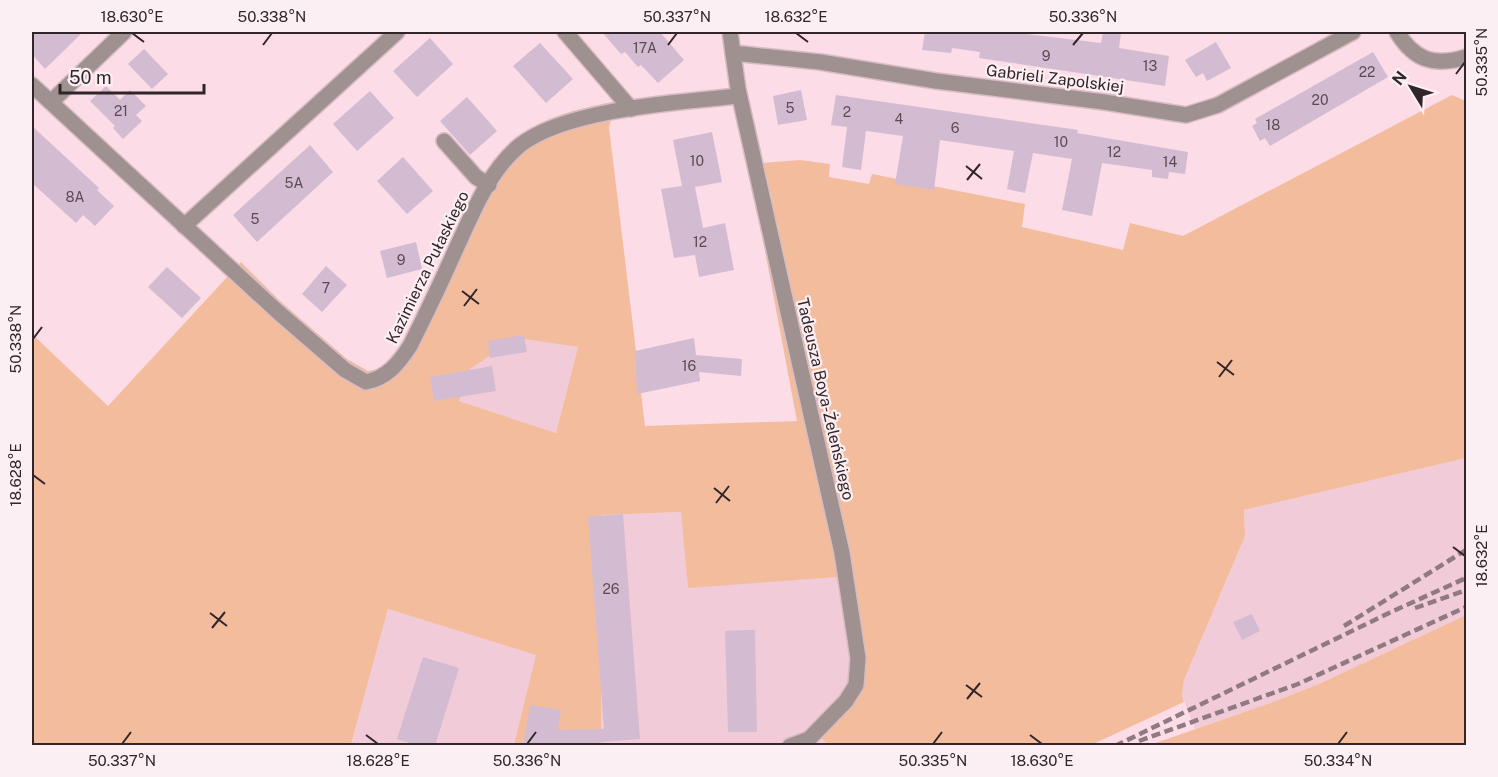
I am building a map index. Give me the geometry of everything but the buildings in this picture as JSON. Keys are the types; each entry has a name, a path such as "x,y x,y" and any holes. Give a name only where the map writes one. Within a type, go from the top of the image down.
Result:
{"street":[{"path":"51,102 124,32"},
{"path":"184,226 397,32"},
{"path":"565,32 631,109"},
{"name":"Tadeusza Boya-Żeleńskiego","path":"730,32 739,96 842,553 858,658 856,685 846,701 809,739 790,746"},
{"name":"Gabrieli Zapolskiej","path":"733,53 820,62 936,81 1104,102 1186,115 1218,105 1353,32"},
{"path":"1397,32 1405,45 1418,57 1435,61 1454,61 1467,57"},
{"name":"Kazimierza Pułaskiego","path":"32,86 345,370 366,382 377,380 399,363 410,346 497,169 519,146 542,132 566,123 631,109 739,96"},
{"path":"444,141 471,172 489,185"}],"shaded area":[{"path":"1452,95 1466,101 1466,458 1244,510 1245,536 1184,680 1182,695 1184,702 1091,745 828,745 815,731 838,709 864,650 853,576 688,588 681,512 601,515 601,745 514,745 536,655 388,609 351,745 32,745 32,334 108,406 241,262 280,301 347,359 368,371 378,369 401,352 499,158 523,134 544,121 617,101 609,127 645,426 797,421 756,203 772,198 762,163 800,160 830,164 829,177 869,184 872,174 1025,204 1022,227 1123,250 1130,223 1183,236","holes":["517,338 578,347 556,433 459,401 470,369"]},
{"path":"517,338 578,347 556,433 459,401 470,369"},
{"path":"1466,458 1466,615 1321,683 1195,729 1182,695 1184,680 1245,536 1244,510"},
{"path":"682,512 688,587 853,576 864,650 862,677 815,731 828,745 601,745 601,515"},
{"path":"388,609 537,655 514,745 351,746"},
{"path":"1466,615 1466,745 1150,745 1321,683"}],"railway":[{"path":"1344,626 1466,550"},
{"path":"1115,746 1466,578"},
{"path":"1415,608 1466,590"},
{"path":"1139,741 1298,684 1466,607"}]}
